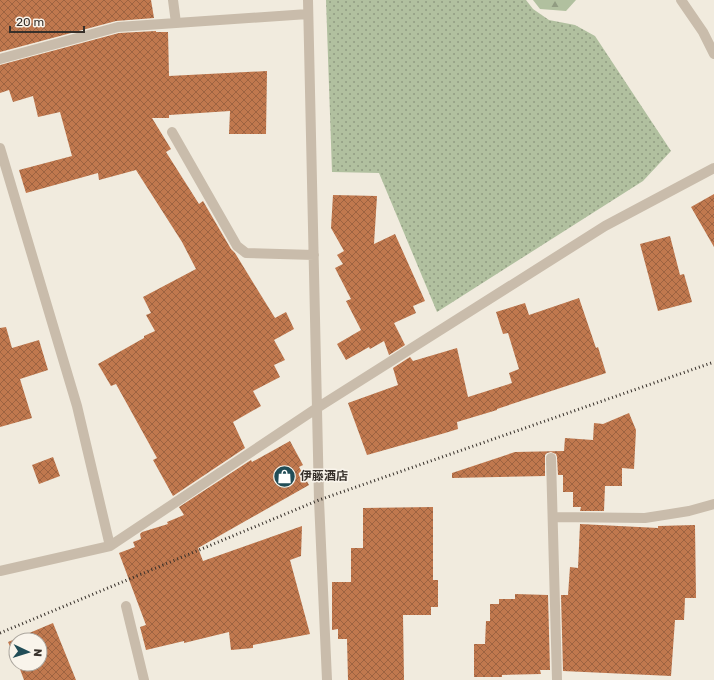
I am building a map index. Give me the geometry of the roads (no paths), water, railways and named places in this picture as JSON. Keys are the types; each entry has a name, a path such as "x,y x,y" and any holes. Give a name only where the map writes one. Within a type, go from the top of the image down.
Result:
{"street":[{"path":"173,0 176,23"},
{"path":"308,0 317,408 327,680"},
{"path":"680,0 703,32 714,54"},
{"path":"0,59 118,27 308,14"},
{"path":"172,132 237,246 246,253 314,255"},
{"path":"0,148 77,406 110,546"},
{"path":"0,571 110,546 317,408 605,226 714,168"},
{"path":"552,458 557,680"},
{"path":"553,517 645,518 689,511 714,504"},
{"path":"126,606 144,680"}],"railway":[{"path":"0,633 319,500 714,362"}],"place":[{"name":"伊藤酒店","path":"284,476"}]}
